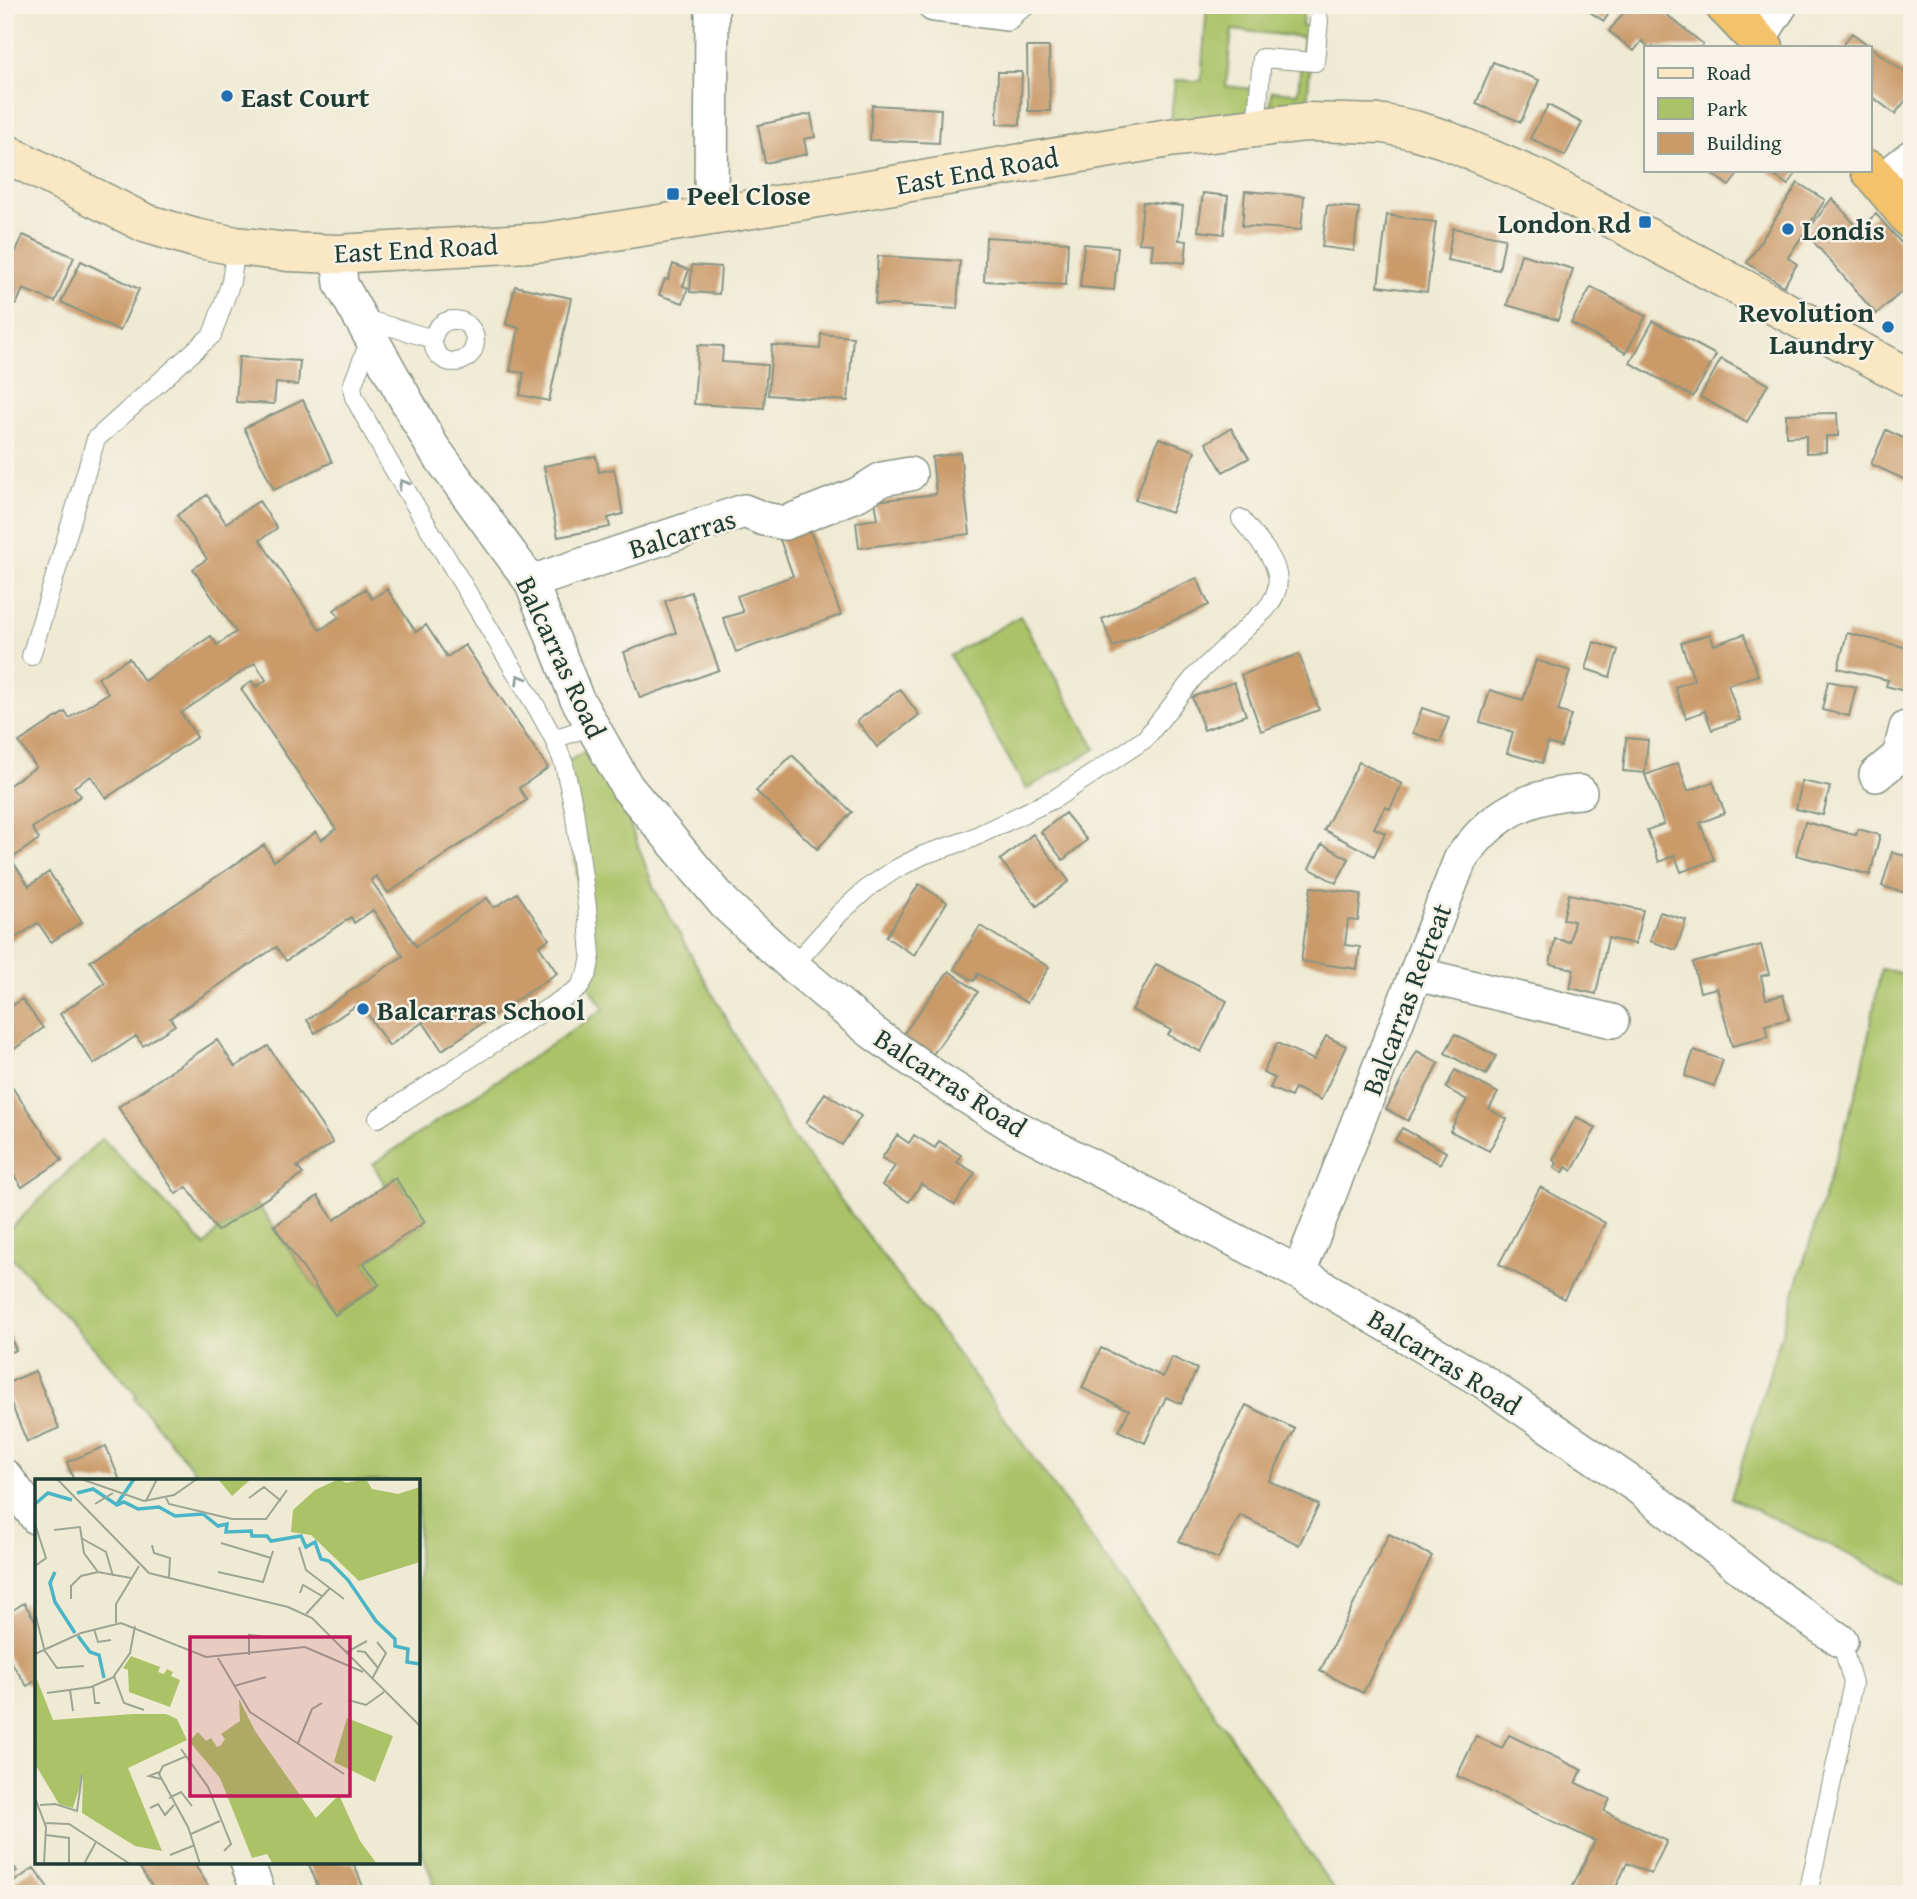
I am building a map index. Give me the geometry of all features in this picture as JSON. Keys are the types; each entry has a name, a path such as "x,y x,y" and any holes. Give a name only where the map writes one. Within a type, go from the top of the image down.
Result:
{"highway":[{"path":"1724,5 1761,44"},
{"path":"1875,176 1912,221"}],"street":[{"path":"711,216 712,5"},
{"path":"934,5 1017,9"},
{"path":"1761,44 1781,5"},
{"name":"East End Road","path":"5,153 145,223 195,238 236,246 338,254 545,242 1140,143 1306,122 1358,122 1414,130 1444,139 1542,181 1912,379"},
{"path":"1875,176 1912,156"},
{"name":"Balcarras Road","path":"338,254 341,284 432,446 531,582 576,697 628,787 716,893 793,965 872,1032 937,1078 1013,1125 1299,1273 1484,1382 1639,1488 1783,1601 1841,1641"},
{"name":"Balcarras","path":"531,582 744,511 785,523 858,494 882,479 910,474"},
{"name":"Balcarras Retreat","path":"1299,1273 1460,860 1472,842 1505,813 1542,797 1580,792"},
{"path":"1417,974 1612,1021"},
{"path":"5,1476 35,1515"},
{"path":"248,1864 258,1894"}],"lane":[{"path":"1256,128 1262,58 1315,62 1319,20"},
{"path":"31,656 96,439 212,335 231,282 236,246"},
{"path":"378,1118 579,988 588,972 591,955 574,809 564,764 554,739 388,460 354,397 352,386 366,328 433,339"},
{"path":"793,965 840,913 869,887 896,869 923,855 968,840 1056,798 1145,739 1195,676 1266,609 1275,596 1278,586 1275,564 1241,519"},
{"path":"554,739 592,726"},
{"path":"1808,1894 1853,1683 1841,1641"}],"green space":[{"path":"1207,5 1304,5 1302,26 1313,27 1306,122 1268,126 1272,91 1298,93 1303,37 1232,30 1226,86 1252,89 1248,128 1169,138 1175,80 1201,81"},
{"path":"1020,616 1096,749 1026,789 950,656"},
{"path":"590,748 618,792 654,888 788,1130 979,1383 1170,1647 1337,1894 438,1894 420,1847 420,1479 201,1479 134,1398 137,1395 5,1250 5,1234 102,1138 205,1246 217,1231 258,1205 335,1315 379,1285 364,1263 425,1222 395,1178 385,1185 373,1164 604,1009 584,979 588,972 564,764"},
{"path":"1881,969 1912,975 1912,1585 1731,1498 1861,1076"}],"building":[{"path":"1579,5 1614,5 1604,21"},
{"path":"1630,5 1655,5 1703,44 1648,46 1642,41 1634,51 1609,31"},
{"path":"1852,33 1869,46 1842,46"},
{"path":"1027,47 1049,47 1050,111 1028,111"},
{"path":"1871,47 1912,78 1912,92 1895,114 1871,96"},
{"path":"1493,62 1539,80 1521,122 1476,104"},
{"path":"998,72 1022,72 1020,125 997,124"},
{"path":"872,105 941,109 939,143 870,140"},
{"path":"1548,105 1582,123 1565,156 1530,138"},
{"path":"811,114 815,137 804,139 807,154 765,163 758,125"},
{"path":"1709,172 1740,172 1729,186"},
{"path":"1769,172 1797,172 1788,185"},
{"name":"Londis","path":"1798,183 1825,200 1788,258 1797,264 1784,286 1747,263"},
{"path":"1245,191 1304,196 1301,230 1242,226"},
{"path":"1203,193 1228,196 1224,234 1198,231"},
{"path":"1832,198 1859,229 1876,214 1912,255 1912,283 1876,314 1806,233"},
{"path":"1143,202 1183,206 1179,240 1187,241 1185,263 1151,259 1153,244 1139,243"},
{"path":"1327,205 1359,208 1354,251 1322,247"},
{"path":"1387,215 1436,222 1427,292 1378,286"},
{"path":"1453,228 1505,238 1499,270 1447,260"},
{"path":"23,235 74,257 55,302 23,289 16,305 5,300 5,276"},
{"path":"986,237 1068,242 1066,285 984,281"},
{"path":"1084,244 1118,247 1114,290 1080,287"},
{"path":"1521,254 1573,269 1558,320 1507,305"},
{"path":"878,256 960,261 957,309 875,304"},
{"path":"81,261 139,289 120,331 61,302"},
{"path":"673,264 689,270 683,286 688,288 683,303 659,295"},
{"path":"692,265 721,267 719,294 690,292"},
{"path":"515,286 571,298 549,401 520,395 524,373 510,371 519,328 506,324"},
{"path":"1591,287 1646,316 1626,353 1571,323"},
{"path":"1653,321 1716,355 1693,397 1630,363"},
{"path":"821,334 853,337 848,401 768,395 772,345 820,349"},
{"path":"698,345 723,346 722,362 767,365 764,408 694,404"},
{"path":"239,357 300,361 298,385 276,383 274,404 236,402"},
{"path":"1721,359 1768,384 1747,422 1700,397"},
{"path":"303,400 332,462 274,490 244,428"},
{"path":"1837,413 1838,436 1826,436 1826,452 1806,453 1806,436 1786,437 1786,414"},
{"path":"1231,428 1249,458 1223,472 1206,443"},
{"path":"1886,430 1912,442 1912,483 1871,464"},
{"path":"1159,438 1195,451 1171,513 1135,500"},
{"path":"960,453 970,534 859,548 856,522 878,519 875,501 936,494 932,457"},
{"path":"596,456 599,472 614,469 623,514 608,518 610,527 558,537 544,466"},
{"path":"207,495 226,523 259,501 277,528 260,540 320,630 339,617 334,610 365,589 372,599 387,589 416,632 426,625 447,657 465,645 548,768 519,788 527,800 388,893 376,876 371,880 416,946 487,898 494,908 517,893 549,939 539,946 557,973 442,1050 423,1022 389,1046 360,1003 315,1033 307,1020 403,956 373,910 354,923 351,917 286,961 276,947 170,1018 175,1025 143,1046 136,1036 94,1064 60,1014 105,983 90,961 264,845 274,861 316,832 321,840 336,829 241,689 252,681 256,687 266,680 255,663 181,713 197,737 106,798 91,776 74,787 81,796 32,828 39,839 11,859 29,886 49,872 82,922 51,942 38,923 5,945 5,788 36,767 19,742 65,712 69,718 108,693 98,678 129,658 144,681 211,636 217,645 236,632 193,569 207,559 177,515"},
{"path":"809,527 841,615 736,652 723,618 743,612 737,596 793,576 779,537"},
{"path":"1197,578 1209,605 1113,647 1102,619"},
{"path":"691,592 719,670 640,698 624,652 676,633 665,601"},
{"path":"1847,633 1912,649 1912,693 1886,686 1888,680 1838,668"},
{"path":"1710,634 1714,645 1744,634 1758,675 1728,685 1740,720 1712,730 1705,711 1686,718 1675,687 1694,680 1681,643"},
{"path":"1594,642 1618,650 1610,677 1586,669"},
{"path":"1299,654 1319,710 1261,731 1241,675"},
{"path":"1536,660 1570,671 1558,711 1571,715 1561,747 1548,743 1542,763 1507,753 1513,732 1480,722 1490,690 1523,700"},
{"path":"1828,681 1856,687 1849,716 1822,710"},
{"path":"1234,682 1246,715 1204,730 1192,697"},
{"path":"900,689 919,715 877,747 857,721"},
{"path":"1422,708 1449,717 1440,742 1413,733"},
{"path":"1626,738 1648,740 1645,773 1623,771"},
{"path":"792,755 852,812 817,849 756,791"},
{"path":"1359,762 1402,784 1390,809 1385,807 1374,828 1385,833 1374,856 1324,830"},
{"path":"1678,763 1688,791 1713,782 1725,813 1700,823 1714,860 1681,872 1675,855 1659,862 1647,830 1664,824 1645,775"},
{"path":"1802,781 1830,787 1823,815 1796,809"},
{"path":"1065,813 1087,840 1063,860 1041,832"},
{"path":"1805,822 1856,835 1858,829 1880,835 1870,875 1796,855"},
{"path":"1033,834 1069,881 1037,906 1000,860"},
{"path":"1322,844 1349,859 1336,883 1309,868"},
{"path":"1892,852 1912,858 1912,895 1882,886"},
{"path":"919,884 947,902 914,955 886,937"},
{"path":"1311,887 1361,894 1358,921 1348,920 1345,945 1360,947 1357,969 1301,961"},
{"path":"1569,894 1643,910 1635,944 1608,938 1596,994 1570,988 1574,969 1550,964 1555,939 1570,942 1574,921 1563,919"},
{"path":"1660,912 1686,920 1676,950 1650,941"},
{"path":"980,926 1049,967 1027,1003 978,974 974,981 954,969"},
{"path":"1761,945 1769,974 1761,976 1766,999 1783,995 1789,1019 1765,1025 1768,1037 1732,1046 1717,988 1700,992 1693,963"},
{"path":"1156,964 1227,1001 1201,1052 1168,1035 1171,1030 1132,1010"},
{"path":"949,971 978,992 930,1058 901,1037"},
{"path":"22,999 43,1028 9,1053 5,1048 5,1011"},
{"path":"1455,1034 1496,1056 1486,1075 1445,1053"},
{"path":"1326,1036 1346,1046 1321,1100 1295,1088 1291,1097 1270,1088 1275,1078 1263,1073 1277,1043 1314,1060"},
{"path":"217,1040 235,1067 268,1046 333,1143 297,1167 303,1174 217,1231 187,1187 176,1194 118,1107"},
{"path":"1694,1050 1723,1060 1714,1086 1685,1076"},
{"path":"1417,1051 1439,1063 1408,1121 1386,1109"},
{"path":"1455,1070 1498,1093 1489,1109 1507,1119 1489,1151 1450,1131 1467,1100 1446,1088"},
{"path":"5,1077 62,1160 22,1187 5,1162"},
{"path":"825,1093 861,1116 842,1145 806,1123"},
{"path":"1576,1117 1596,1128 1572,1171 1566,1167 1563,1173 1554,1168 1557,1163 1553,1160"},
{"path":"1402,1128 1446,1152 1440,1164 1395,1140"},
{"path":"897,1135 909,1143 914,1135 935,1148 939,1141 961,1155 957,1162 975,1173 955,1205 921,1184 909,1202 882,1185 895,1166 882,1158"},
{"path":"395,1178 425,1222 364,1263 379,1285 335,1315 274,1226 318,1196 334,1220"},
{"path":"1540,1187 1605,1223 1564,1299 1499,1264"},
{"path":"5,1324 16,1350 5,1354"},
{"path":"1101,1348 1163,1377 1172,1357 1197,1369 1181,1404 1166,1397 1145,1443 1119,1431 1129,1410 1082,1388"},
{"path":"35,1371 59,1428 27,1442 5,1384"},
{"path":"1246,1405 1295,1429 1269,1481 1319,1505 1299,1545 1240,1515 1218,1559 1179,1541"},
{"path":"106,1446 119,1479 73,1479 67,1462"},
{"path":"1389,1534 1432,1556 1363,1693 1320,1671"},
{"path":"24,1603 35,1620 35,1681 27,1686 5,1653 5,1615"},
{"path":"1509,1735 1582,1770 1576,1783 1610,1799 1604,1811 1667,1841 1651,1874 1627,1863 1613,1894 1569,1894 1595,1841 1457,1776 1476,1736 1502,1748"},
{"path":"5,1854 17,1871 5,1878"},
{"path":"137,1864 194,1864 209,1887 199,1894 157,1894"},
{"path":"309,1864 354,1864 366,1894 321,1894"},
{"path":"34,1868 51,1892 5,1894 5,1888"}],"place":[{"name":"East Court","path":"227,96"},
{"name":"Peel Close","path":"673,194"},
{"name":"London Rd","path":"1645,222"},
{"name":"Londis","path":"1788,229"},
{"name":"Revolution Laundry","path":"1888,327"},
{"name":"Balcarras School","path":"363,1009"}]}
